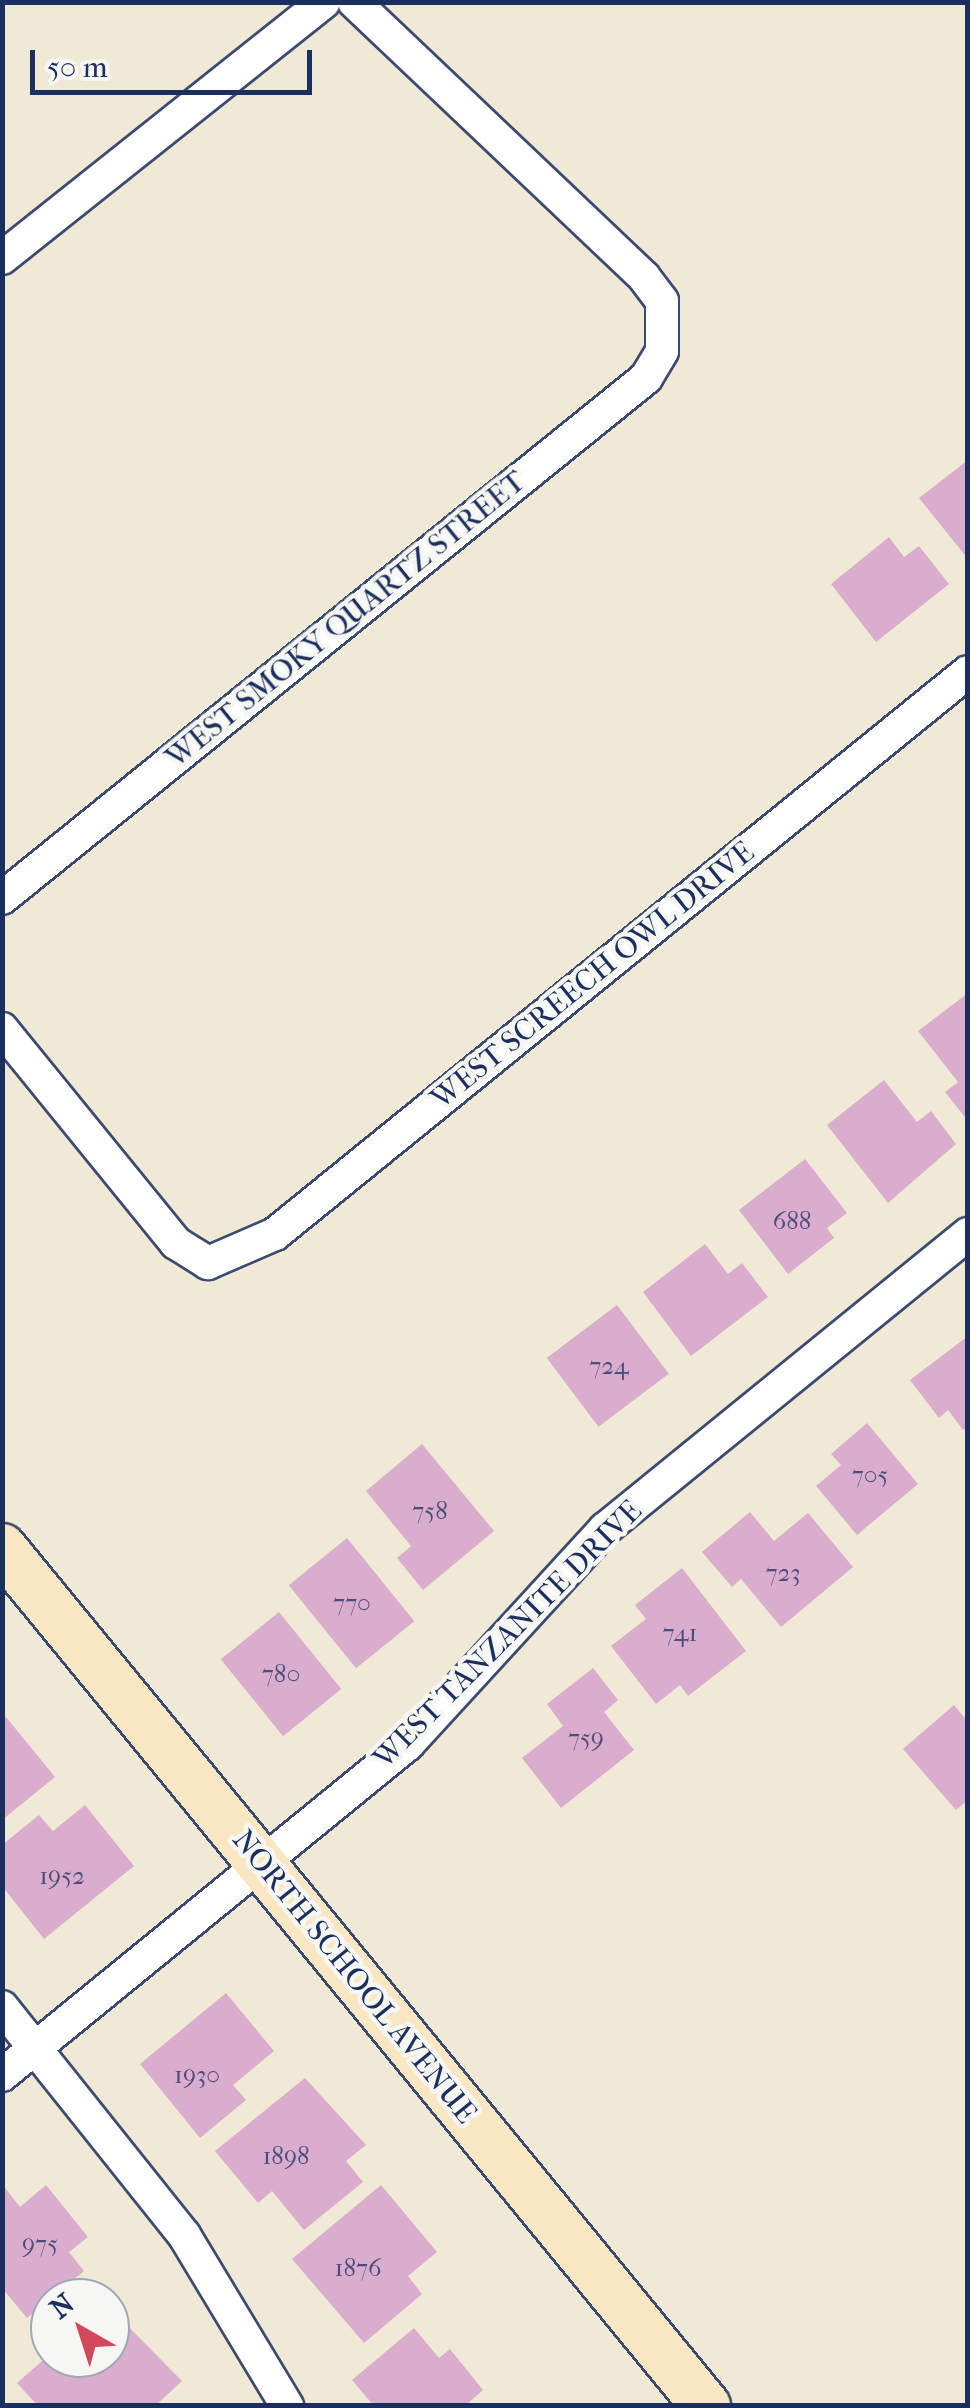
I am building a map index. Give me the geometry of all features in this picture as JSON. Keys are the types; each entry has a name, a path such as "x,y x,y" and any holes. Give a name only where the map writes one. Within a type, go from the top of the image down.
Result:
{"street":[{"path":"2,258 324,2"},
{"name":"WEST SMOKY QUARTZ STREET","path":"2,898 646,378 667,326 644,277 354,2"},
{"name":"WEST SCREECH OWL DRIVE","path":"2,1029 176,1243 208,1263 275,1234 968,672"},
{"name":"WEST TANZANITE DRIVE","path":"2,2075 408,1744 605,1529 968,1234"},
{"name":"NORTH SCHOOL AVENUE","path":"2,1548 706,2406"},
{"path":"2,2007 184,2235 287,2406"}],"building":[{"path":"968,460 968,559 919,498"},
{"path":"889,537 904,557 919,546 949,584 876,642 831,584"},
{"path":"968,993 968,1121 945,1092 958,1082 918,1031"},
{"path":"884,1080 917,1122 931,1111 956,1144 888,1203 827,1125"},
{"path":"805,1159 847,1213 827,1228 834,1238 788,1274 739,1210"},
{"path":"705,1244 728,1274 742,1263 768,1297 691,1356 643,1292"},
{"path":"617,1305 669,1374 598,1427 547,1358"},
{"path":"968,1336 968,1427 963,1430 948,1410 939,1418 910,1380"},
{"path":"867,1423 918,1484 857,1535 816,1486 841,1465 831,1454"},
{"path":"422,1444 494,1531 423,1590 397,1558 411,1546 366,1491"},
{"path":"750,1512 774,1541 808,1513 853,1567 781,1627 741,1579 732,1587 702,1552"},
{"path":"347,1538 414,1621 356,1668 289,1585"},
{"path":"682,1568 746,1651 688,1696 680,1685 656,1704 611,1646 646,1619 635,1605"},
{"path":"279,1612 341,1689 283,1736 221,1659"},
{"path":"593,1668 618,1700 604,1712 634,1750 561,1808 522,1758 563,1726 547,1704"},
{"path":"954,1705 968,1722 968,1800 956,1810 903,1749"},
{"path":"6,1717 55,1777 2,1820 2,1720"},
{"path":"85,1805 134,1866 44,1939 2,1886 2,1845 39,1815 53,1831"},
{"path":"226,1993 274,2051 233,2085 246,2100 200,2138 140,2064"},
{"path":"305,2078 366,2145 346,2161 363,2182 304,2230 272,2191 258,2203 215,2151"},
{"path":"2,2184 20,2207 46,2185 88,2237 69,2252 84,2271 76,2278 30,2278 27,2318 2,2288"},
{"path":"381,2185 437,2252 408,2276 422,2294 364,2343 292,2259"},
{"path":"130,2328 182,2381 155,2406 38,2406 17,2383 30,2372 30,2378 130,2378"},
{"path":"414,2328 439,2358 450,2349 483,2390 465,2406 374,2406 352,2380"}]}
